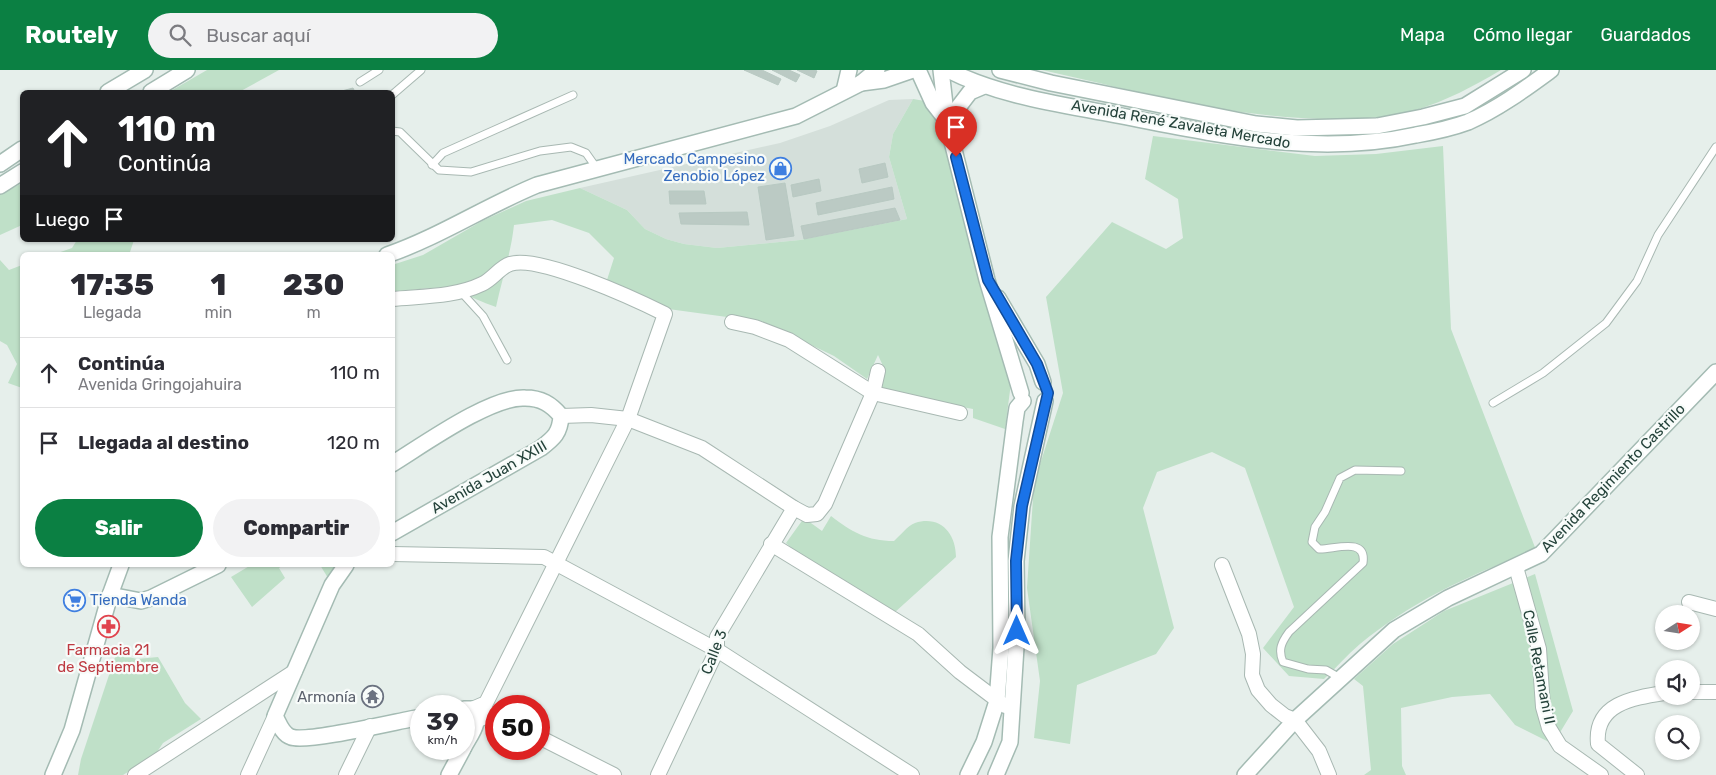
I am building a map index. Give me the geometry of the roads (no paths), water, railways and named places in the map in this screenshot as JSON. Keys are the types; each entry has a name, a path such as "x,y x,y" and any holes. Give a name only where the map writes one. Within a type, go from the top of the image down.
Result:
{"main road":[{"path":"111,90 145,70"},
{"path":"153,90 187,70"},
{"path":"844,92 849,70"},
{"path":"395,252 421,243 502,199 537,185 796,116 861,83 877,70"},
{"path":"861,83 884,80 915,71 928,74 940,70 947,122 988,280 1022,397 1034,407 1045,401"},
{"name":"Avenida René Zavaleta Mercado","path":"948,70 984,86 1070,106 1254,140 1296,144 1351,145 1396,140 1467,122 1515,96 1551,70"},
{"name":"Avenida René Zavaleta Mercado","path":"1001,70 1237,120 1297,128 1377,126 1423,117 1465,106 1523,70"},
{"path":"915,71 933,103 947,122"},
{"path":"947,122 970,92 984,86"},
{"path":"0,164 20,150"},
{"path":"0,186 20,173"},
{"path":"988,280 1037,364 1042,382 1048,393 1021,515 1016,561 1017,631 1010,742 996,775"},
{"name":"Avenida Regimiento Castrillo","path":"1245,775 1295,720 1394,630 1448,598 1541,554 1716,372"},
{"path":"968,775 984,742 997,701 1001,648 1000,537 1015,421 1026,382 1035,379 1042,382"},
{"path":"395,462 466,420 501,402 524,397 539,400 552,405 561,416"},
{"name":"Avenida Juan XXIII","path":"395,531 541,448 556,437 561,428 561,416"},
{"path":"53,775 72,730 110,595 120,567"},
{"path":"110,595 141,601 151,598 214,567"},
{"path":"345,567 332,585 276,716 281,729 291,737 318,738 410,719"},
{"path":"449,775 457,760"}],"street":[{"path":"395,299 462,293 485,283 509,264 529,262 628,296 665,314 628,419 486,703 475,710"},
{"path":"732,322 755,327 789,340 873,393 960,413"},
{"path":"561,416 591,415 628,419 702,448 794,508 807,515 817,514 825,504 873,393 878,371"},
{"name":"Calle 3","path":"658,775 717,650 717,637 794,508"},
{"path":"771,544 918,634 960,672 997,701 1012,710"},
{"path":"395,554 544,558 717,650 912,775"},
{"path":"1222,565 1250,634 1253,654 1252,676 1258,690 1271,705 1295,720 1319,751 1329,775"},
{"name":"Calle Retamani II","path":"1516,567 1539,649 1543,707 1549,728 1560,746 1601,775"},
{"path":"1689,602 1716,609"},
{"path":"135,775 295,671"},
{"path":"1700,692 1716,692"},
{"path":"1637,775 1598,744 1597,732 1600,719 1606,712 1622,703 1655,694"},
{"path":"248,775 276,716"},
{"path":"346,775 370,726"},
{"path":"550,743 614,775"}],"lane":[{"path":"360,82 379,70"},
{"path":"395,92 421,70"},
{"path":"432,165 437,157 453,148 573,95"},
{"path":"395,131 400,132 439,170 471,172 540,151 571,147 586,153 598,170"},
{"path":"1493,403 1543,373 1606,323 1637,281 1658,235 1716,147"},
{"path":"462,293 483,316 507,360"},
{"path":"1340,679 1326,670 1308,669 1284,662 1280,655 1282,641 1289,632 1363,563 1362,552 1359,548 1350,546 1319,549 1312,542 1312,535 1325,512 1340,478 1355,470 1401,472"}],"place":[{"name":"Mercado Campesino Zenobio López","path":"781,168"},
{"name":"Tienda Wanda","path":"74,600"},
{"name":"Farmacia 21 de Septiembre","path":"108,627"},
{"name":"Armonía","path":"372,697"}]}
